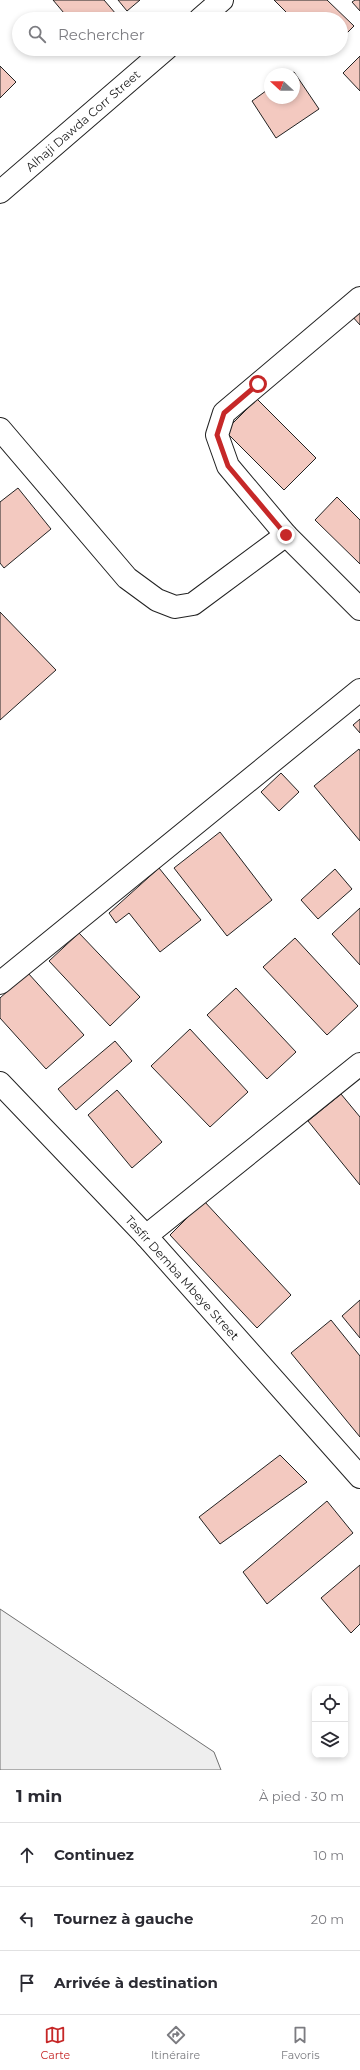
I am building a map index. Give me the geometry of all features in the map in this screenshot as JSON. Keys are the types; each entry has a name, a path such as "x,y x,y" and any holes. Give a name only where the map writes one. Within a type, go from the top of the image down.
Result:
{"street":[{"path":"208,12 222,0"},
{"name":"Alhaji Dawda Corr Street","path":"0,192 158,56"},
{"path":"360,298 224,413 217,435 228,466 286,535 360,609"},
{"path":"0,429 127,578 156,600 175,607 193,604 286,535"},
{"path":"0,983 360,690"},
{"path":"146,1236 360,1064"},
{"name":"Tasfir Demba Mbeye Street","path":"0,1083 146,1236 360,1477"}],"shaded area":[{"path":"0,1609 214,1752 221,1770 0,1770"}],"building":[{"path":"53,0 104,0 114,12 63,12"},
{"path":"118,0 140,0 127,11"},
{"path":"274,0 327,0 339,12 286,12"},
{"path":"355,0 360,0 360,11 352,2"},
{"path":"348,20 354,26 348,32"},
{"path":"360,56 360,91 343,73"},
{"path":"0,66 16,82 0,98"},
{"path":"300,81 319,109 276,138 252,101 264,92 264,104 300,104"},
{"path":"360,307 360,325 351,315"},
{"path":"257,399 316,458 284,490 225,431"},
{"path":"18,488 51,529 4,568 0,563 0,502"},
{"path":"337,497 360,520 360,564 315,520"},
{"path":"0,612 56,670 0,720"},
{"path":"360,719 360,733 353,725"},
{"path":"359,749 360,751 360,841 314,786"},
{"path":"281,773 299,792 279,811 261,792"},
{"path":"220,832 272,900 227,936 174,868"},
{"path":"159,868 201,920 160,952 129,913 116,923 109,913"},
{"path":"335,869 352,889 318,919 301,900"},
{"path":"360,908 360,965 332,934"},
{"path":"79,933 140,997 110,1026 49,961"},
{"path":"295,938 358,1006 327,1035 263,967"},
{"path":"28,973 84,1035 46,1069 0,1018 0,998"},
{"path":"236,988 296,1052 267,1079 207,1015"},
{"path":"190,1029 248,1092 210,1127 151,1066"},
{"path":"115,1041 132,1061 76,1110 58,1089"},
{"path":"117,1090 162,1142 132,1168 88,1115"},
{"path":"341,1094 360,1117 360,1185 308,1121"},
{"path":"204,1201 291,1295 257,1328 170,1235"},
{"path":"360,1300 360,1338 342,1316"},
{"path":"331,1320 360,1356 360,1437 291,1353"},
{"path":"280,1455 307,1482 220,1544 199,1517"},
{"path":"327,1501 353,1533 267,1604 243,1572"},
{"path":"360,1565 360,1624 351,1633 321,1598"}],"route":[{"path":"258,384 224,413 217,435 228,466 286,535"}]}
